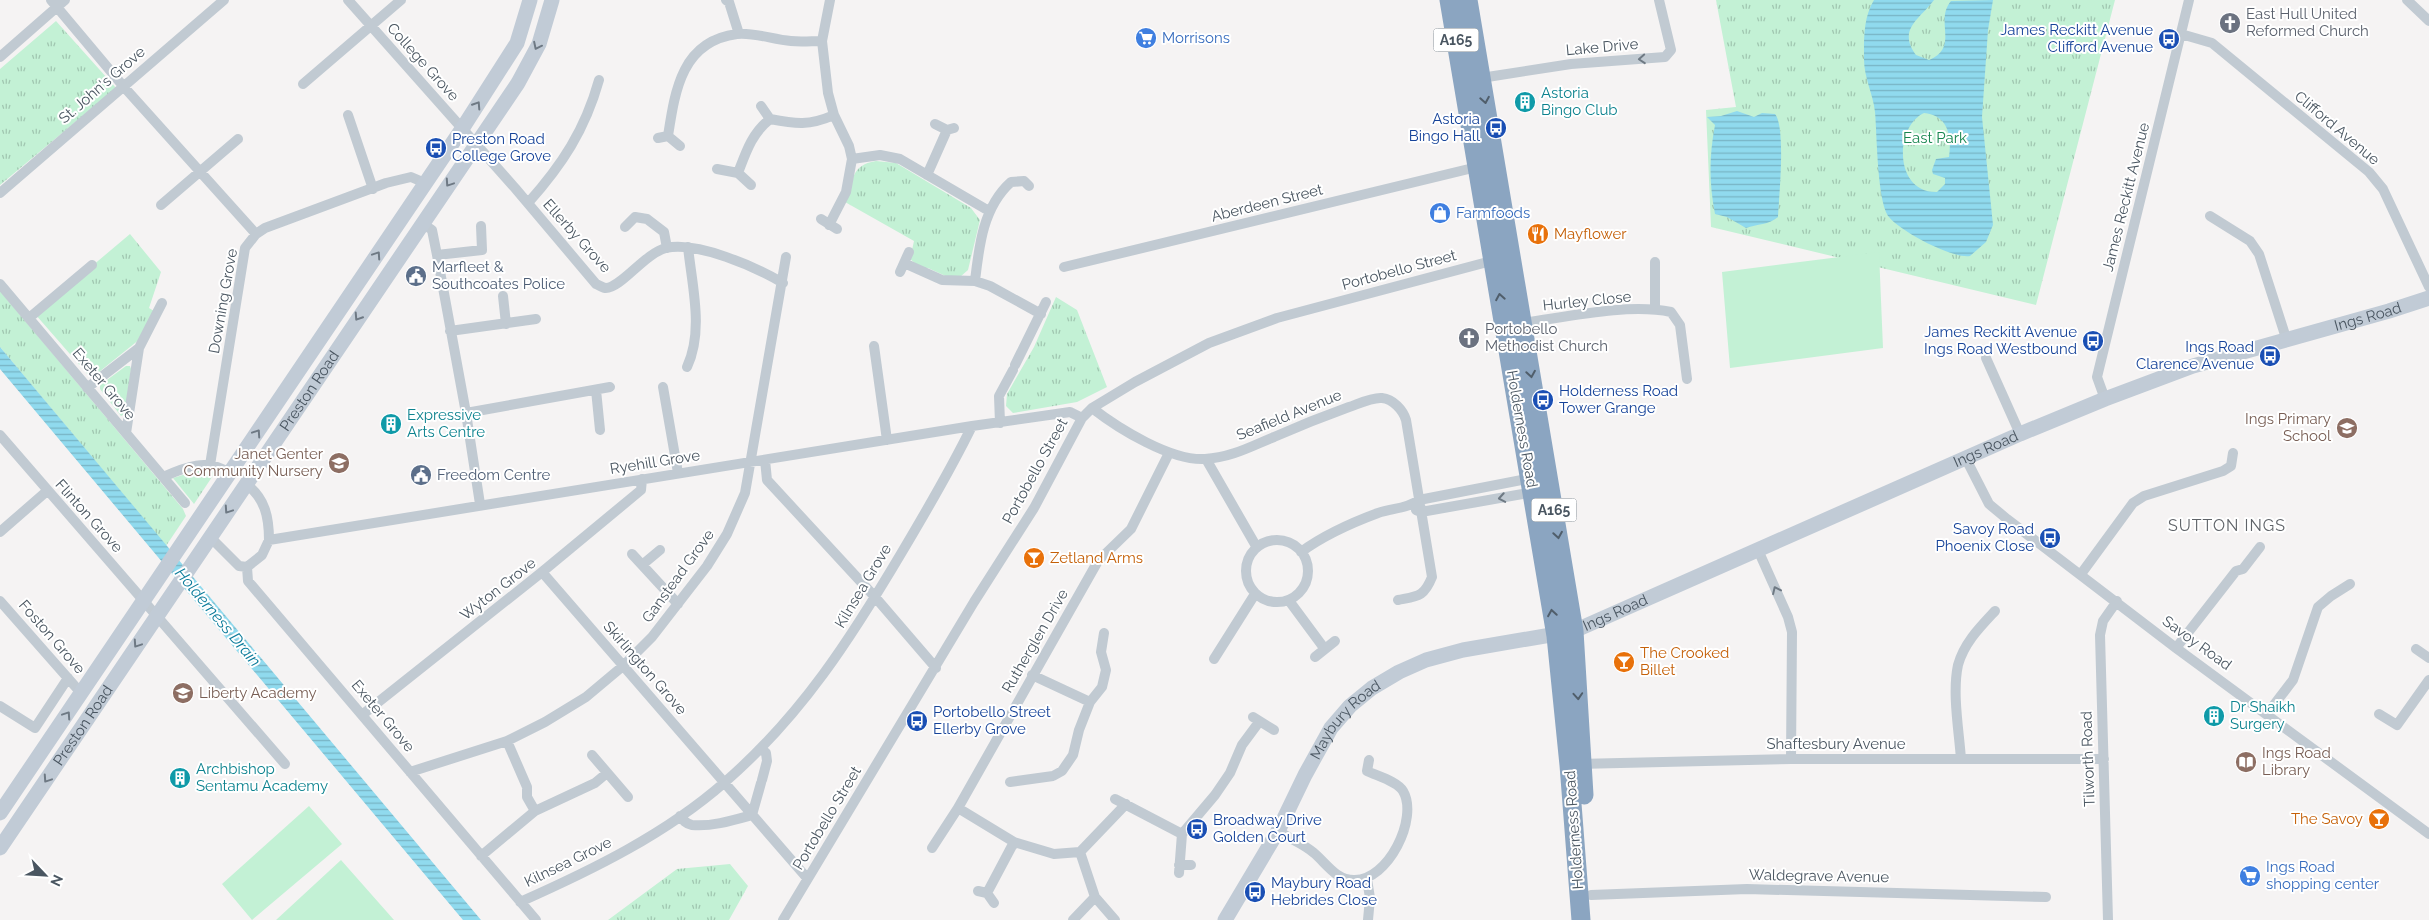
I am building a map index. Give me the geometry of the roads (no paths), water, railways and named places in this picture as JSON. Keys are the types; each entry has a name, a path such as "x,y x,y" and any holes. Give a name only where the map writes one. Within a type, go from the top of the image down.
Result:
{"highway":[{"name":"Holderness Road","path":"1449,0 1494,260 1541,484 1565,633 1592,920"},
{"name":"Holderness Road","path":"1468,0 1523,323 1541,484"},
{"name":"Holderness Road","path":"1576,765 1581,920"}],"street":[{"name":"St. John's Grove","path":"0,193 224,0"},
{"name":"College Grove","path":"348,0 476,144"},
{"path":"302,84 401,0"},
{"name":"Preston Road","path":"0,813 462,129 517,43 530,0"},
{"name":"Preston Road","path":"0,848 518,82 539,44 552,0"},
{"path":"726,0 729,2 738,34"},
{"path":"829,224 846,192 852,159 849,146 834,115 828,93 822,41 830,0"},
{"name":"Lake Drive","path":"1481,78 1571,64 1665,57 1671,50 1659,0"},
{"name":"James Reckitt Avenue","path":"2105,399 2097,377 2189,0"},
{"path":"2407,0 2429,21"},
{"path":"0,57 58,2 124,87 256,234"},
{"path":"680,146 663,137 678,84 687,63 712,41 738,34 792,41 822,41"},
{"name":"Clifford Avenue","path":"2181,34 2212,43 2369,172 2383,189 2429,287"},
{"path":"528,204 564,160 578,136 599,80"},
{"path":"761,106 770,119 797,125 817,122 834,115"},
{"path":"348,115 373,188"},
{"path":"738,173 748,146 759,128 770,119"},
{"path":"927,175 951,129 935,124"},
{"path":"160,206 238,139"},
{"name":"Ellerby Grove","path":"476,144 596,284 606,288 614,286 650,254 667,248 688,247 747,265 783,283"},
{"path":"852,159 880,155 900,159 989,211"},
{"name":"Aberdeen Street","path":"1064,267 1477,167"},
{"path":"717,169 738,173 751,185"},
{"path":"974,281 989,211 1003,189 1018,176 1028,186"},
{"name":"Downing Grove","path":"210,465 245,248 256,234 319,207 411,177 425,183"},
{"path":"2210,216 2250,241 2260,254 2287,341"},
{"path":"625,227 635,217 647,219 664,232 667,248"},
{"path":"422,223 432,230 466,413 480,504"},
{"path":"437,255 482,250 481,226"},
{"path":"688,247 696,328 693,354 688,367"},
{"path":"909,252 902,268 942,280 974,281 1006,294 1041,314"},
{"name":"Ganstead Grove","path":"410,772 506,741 545,722 586,697 623,666 652,637 707,566 727,534 745,493 752,462 786,257"},
{"name":"Portobello Street","path":"783,920 1034,508 1082,418 1092,408 1209,343 1277,318 1494,260"},
{"path":"1655,262 1655,309"},
{"path":"30,318 92,264"},
{"name":"Exeter Grove","path":"0,284 185,503"},
{"path":"503,296 506,324"},
{"name":"Ings Road","path":"1565,633 2020,434 2105,399 2193,366 2287,341 2429,298"},
{"path":"1000,423 999,396 1046,302"},
{"path":"126,433 139,348 162,303"},
{"name":"Hurley Close","path":"1523,323 1590,313 1655,309 1671,312 1680,325 1688,379"},
{"path":"450,331 536,320"},
{"path":"874,346 887,440"},
{"path":"87,388 139,348"},
{"path":"1986,358 2020,434"},
{"path":"466,413 610,387"},
{"path":"663,387 678,472"},
{"path":"596,390 600,430"},
{"name":"Seafield Avenue","path":"1092,408 1122,428 1169,454 1182,458 1206,459 1233,454 1320,417 1366,401 1382,398 1395,404 1404,413 1432,577 1427,588 1419,596 1410,601 1398,600"},
{"name":"Ryehill Grove","path":"269,540 480,504 642,480 678,472 765,460 972,426 1070,412 1082,418"},
{"name":"Kilnsea Grove","path":"520,902 603,863 680,816 724,783 761,749 811,693 875,597 954,463 972,426"},
{"name":"Flinton Grove","path":"0,435 285,764"},
{"path":"2081,574 2133,503 2144,496 2223,471 2231,466 2233,453"},
{"name":"Rutherglen Drive","path":"932,848 958,808 1098,561 1131,529 1169,454"},
{"path":"1206,459 1256,546"},
{"name":"Savoy Road","path":"1966,459 1989,504 2176,648 2429,834"},
{"path":"765,460 767,480 875,597 936,668"},
{"path":"163,477 186,466 210,465 221,467 230,473"},
{"name":"Wyton Grove","path":"362,715 542,572 641,490 642,480"},
{"path":"210,537 240,566 247,567 262,555 269,540 269,521 257,492 246,484"},
{"path":"1301,552 1340,529 1381,512 1408,507 1419,500 1541,484"},
{"path":"1408,507 1421,512 1541,484"},
{"path":"0,532 47,491"},
{"path":"1268,540 1281,540 1292,544 1301,552 1307,564 1308,578 1301,591 1290,602 1269,603 1255,594 1247,580 1246,566 1256,546 1268,540"},
{"path":"2176,648 2236,570 2243,569 2260,547"},
{"path":"642,565 660,550"},
{"path":"1758,550 1788,617 1793,647 1791,759"},
{"path":"632,554 678,604"},
{"name":"Exeter Grove","path":"247,567 248,581 536,920"},
{"name":"Skirlington Grove","path":"542,572 807,878"},
{"path":"2267,714 2293,680 2318,607 2350,584"},
{"path":"1214,658 1255,594"},
{"name":"Foston Grove","path":"0,601 81,693"},
{"name":"Tilworth Road","path":"2108,920 2100,635 2103,621 2117,601"},
{"path":"1290,602 1324,648"},
{"path":"1961,759 1957,692 1958,666 1966,646 1976,630 1994,611"},
{"path":"1010,782 1053,776 1062,770 1073,755 1079,730 1090,702 1102,687 1106,670 1101,652 1104,633"},
{"name":"Maybury Road","path":"1225,920 1278,831 1305,775 1331,728 1350,706 1372,688 1426,660 1463,650 1565,633"},
{"path":"1315,657 1335,641"},
{"path":"2416,648 2429,658"},
{"path":"1032,675 1090,702"},
{"path":"0,706 35,728 68,678"},
{"path":"2379,714 2397,725 2429,680"},
{"path":"1191,865 1179,869 1182,834 1230,773 1256,719 1274,730"},
{"path":"506,741 527,787 527,797 535,811"},
{"path":"680,816 691,825 752,815 767,761 766,753 761,749"},
{"path":"592,755 628,797"},
{"name":"Shaftesbury Avenue","path":"1576,765 1791,759 2104,759"},
{"path":"1278,831 1314,852 1332,872 1353,881 1368,879 1394,855 1403,835 1406,809 1404,794 1400,787 1367,770 1369,760"},
{"path":"481,856 535,811 595,783 607,773"},
{"path":"1116,799 1182,834"},
{"path":"958,808 1014,842 1054,854 1080,852 1126,804"},
{"path":"994,903 983,892 1014,842"},
{"path":"1080,852 1095,898 1114,920"},
{"path":"1368,879 1370,898 1368,920"},
{"name":"Waldegrave Avenue","path":"1591,895 1747,889 2046,897"},
{"path":"1073,920 1095,898"}],"water":[{"path":"1874,0 1934,0 1913,25 1909,38 1916,55 1929,60 1938,55 1943,48 1946,9 1951,1 1993,0 1988,30 1982,117 1993,225 1986,242 1970,256 1951,253 1927,243 1895,223 1885,209 1878,167 1875,112 1864,66 1865,29 1870,7","holes":["1924,113 1932,115 1943,122 1947,128 1950,142 1949,157 1936,159 1932,170 1933,174 1945,178 1945,184 1937,192 1923,189 1913,182 1906,171 1903,158 1907,131 1914,120"]},
{"path":"1737,111 1754,117 1762,113 1775,114 1780,133 1781,163 1778,217 1767,223 1746,228 1727,217 1715,214 1710,170 1715,125 1707,117 1721,116"},
{"name":"Holderness Drain","path":"0,347 481,920 463,920 0,369"}],"place":[{"name":"East Hull United Reformed Church","path":"2230,23"},
{"name":"Morrisons","path":"1146,38"},
{"name":"James Reckitt Avenue Clifford Avenue","path":"2169,39"},
{"name":"Astoria Bingo Club","path":"1525,102"},
{"name":"Astoria Bingo Hall","path":"1496,128"},
{"name":"Preston Road College Grove","path":"436,148"},
{"name":"Farmfoods","path":"1440,213"},
{"name":"Mayflower","path":"1538,234"},
{"name":"Marfleet & Southcoates Police","path":"416,276"},
{"name":"Portobello Methodist Church","path":"1469,338"},
{"name":"James Reckitt Avenue Ings Road Westbound","path":"2093,341"},
{"name":"Ings Road Clarence Avenue","path":"2270,356"},
{"name":"Holderness Road Tower Grange","path":"1543,400"},
{"name":"Expressive Arts Centre","path":"391,424"},
{"name":"Ings Primary School","path":"2347,428"},
{"name":"Janet Genter Community Nursery","path":"339,463"},
{"name":"Freedom Centre","path":"421,475"},
{"name":"Savoy Road Phoenix Close","path":"2050,538"},
{"name":"Zetland Arms","path":"1034,558"},
{"name":"The Crooked Billet","path":"1624,662"},
{"name":"Liberty Academy","path":"183,693"},
{"name":"Dr Shaikh Surgery","path":"2214,716"},
{"name":"Portobello Street Ellerby Grove","path":"917,721"},
{"name":"Ings Road Library","path":"2246,762"},
{"name":"Archbishop Sentamu Academy","path":"180,778"},
{"name":"The Savoy","path":"2379,819"},
{"name":"Broadway Drive Golden Court","path":"1197,829"},
{"name":"Ings Road shopping center","path":"2250,876"},
{"name":"Maybury Road Hebrides Close","path":"1255,892"}],"district":[{"name":"SUTTON INGS","path":"2227,525"}],"park label":[{"name":"East Park","path":"1935,138"}]}
